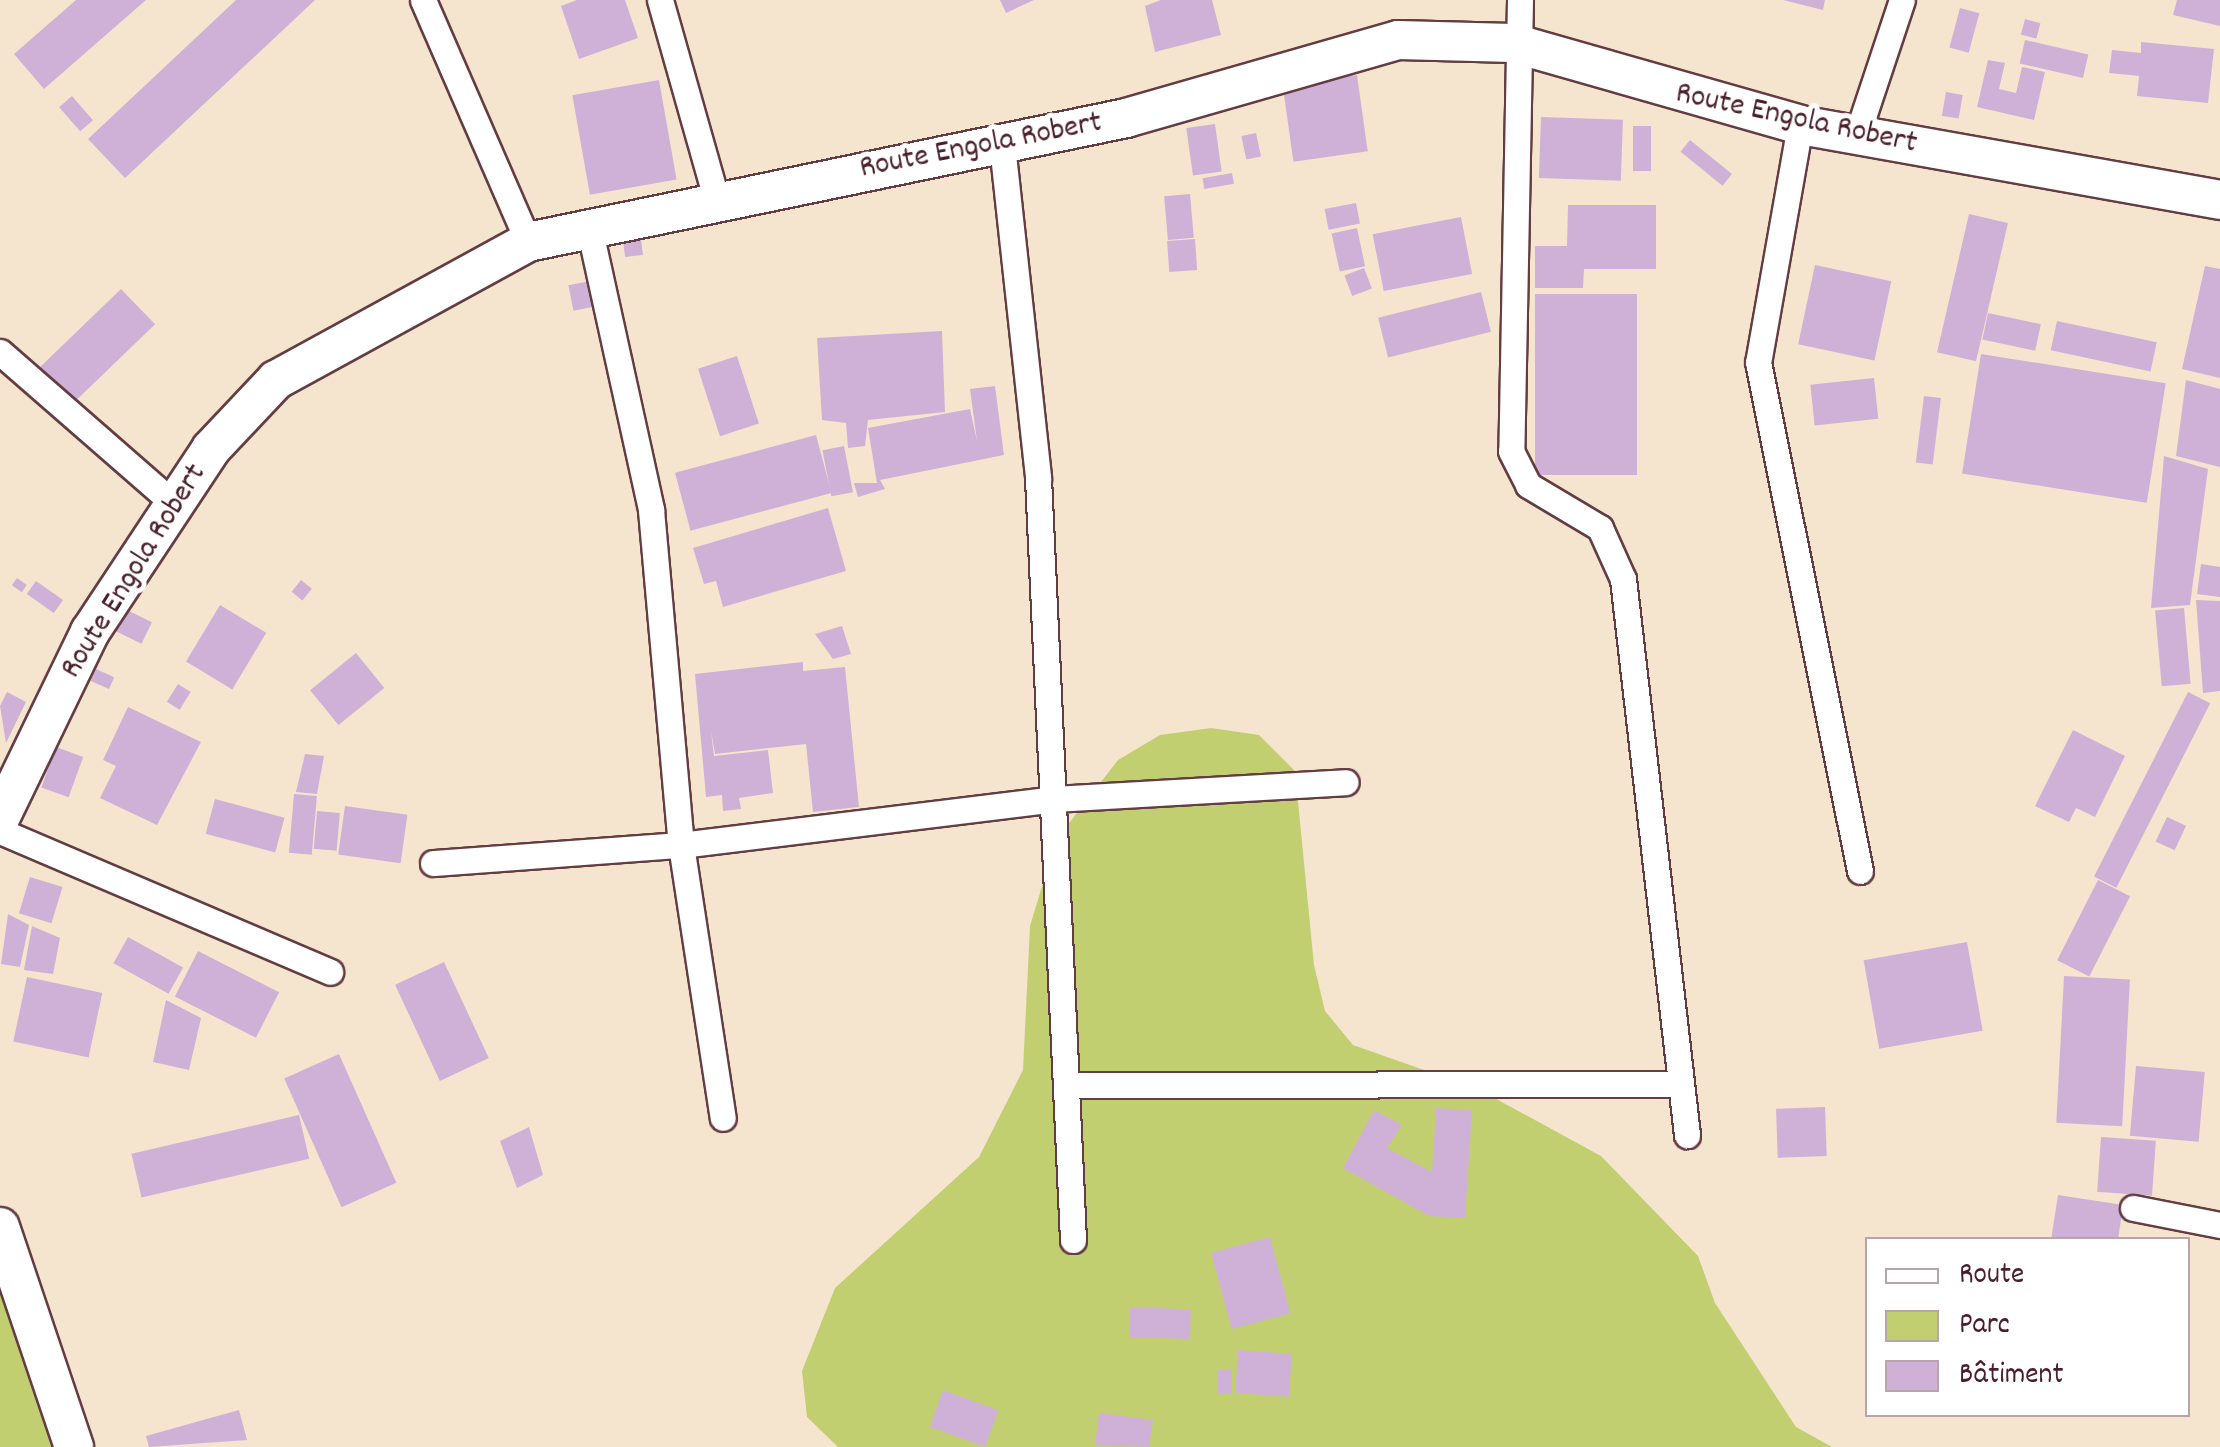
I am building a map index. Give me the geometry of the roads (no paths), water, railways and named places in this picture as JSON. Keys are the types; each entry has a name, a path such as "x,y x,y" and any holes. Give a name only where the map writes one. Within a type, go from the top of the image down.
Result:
{"street":[{"path":"423,0 528,242"},
{"path":"660,0 716,198"},
{"path":"1520,0 1513,44 1512,451 1528,484 1600,528 1624,579 1688,1135"},
{"path":"1857,135 1902,0"},
{"name":"Route Engola Robert","path":"0,818 90,632 172,502 276,380 528,242 716,198 1002,144 1358,48 1513,44 1800,125 2220,200"},
{"path":"1800,125 1758,362 1860,871"},
{"path":"1002,144 1038,478 1073,1240"},
{"path":"590,227 651,510 681,845 723,1118"},
{"path":"0,352 172,502"},
{"path":"433,863 681,845 1053,799 1346,782"},
{"path":"0,831 330,972"},
{"path":"1066,1085 1680,1084"},
{"path":"2133,1208 2220,1225"},
{"path":"0,1227 7,1272 74,1447"}]}
